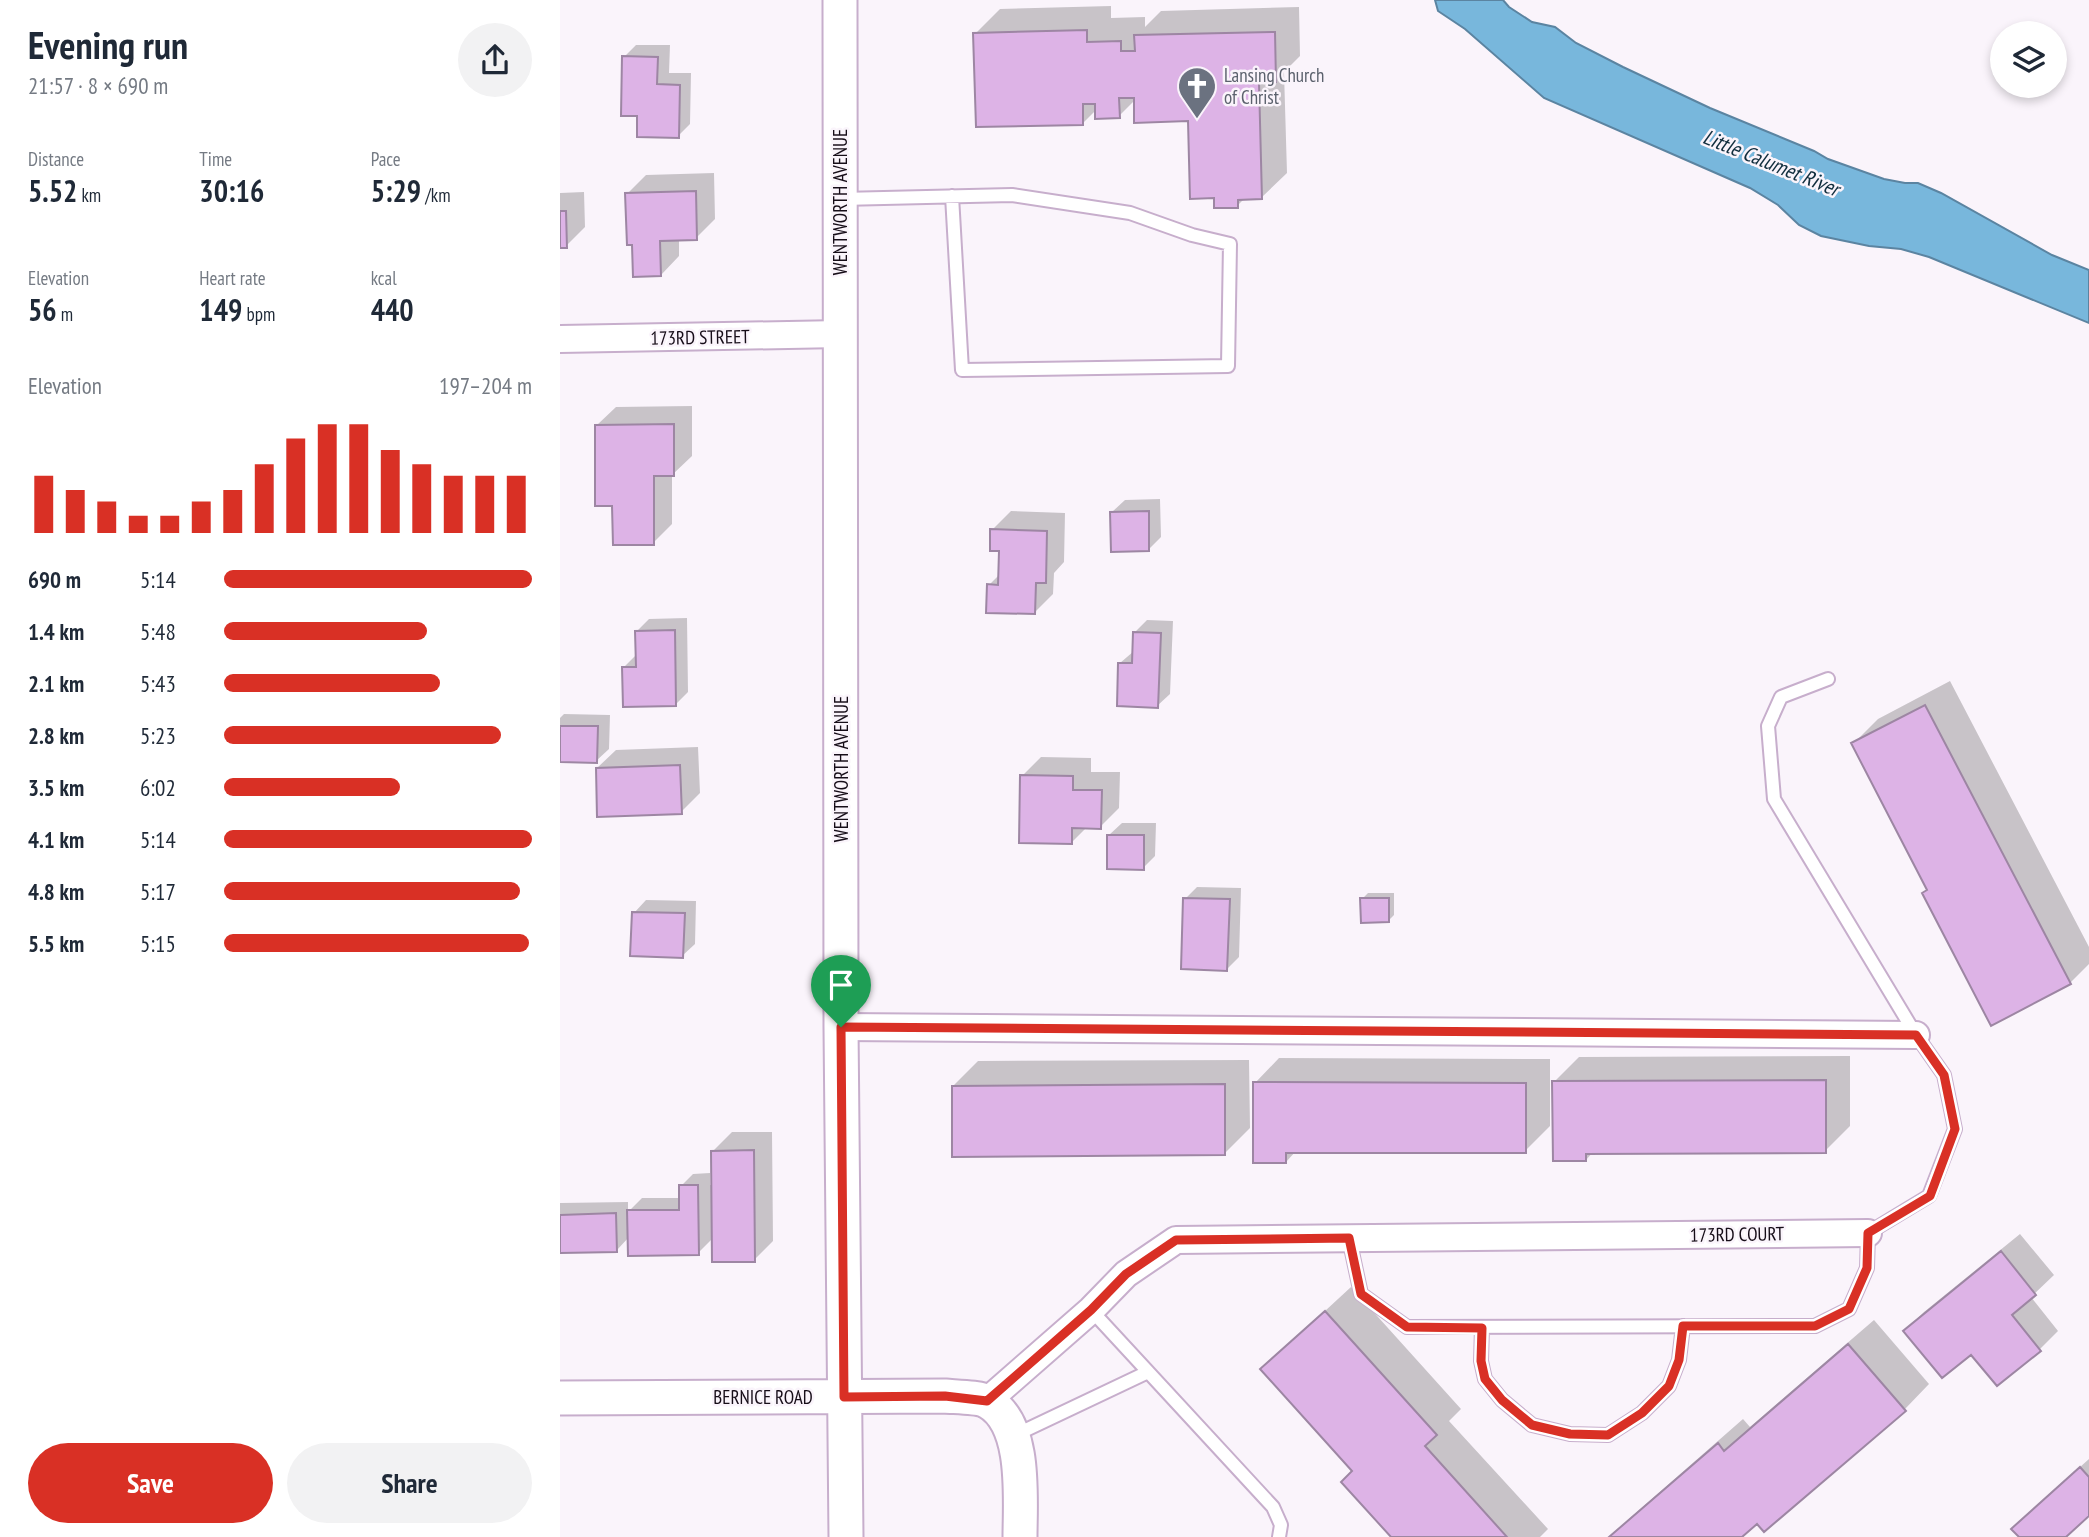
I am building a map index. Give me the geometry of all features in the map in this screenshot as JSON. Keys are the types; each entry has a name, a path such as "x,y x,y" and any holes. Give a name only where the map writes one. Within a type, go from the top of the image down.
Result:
{"street":[{"name":"WENTWORTH AVENUE","path":"840,0 841,1027 846,1537"},
{"name":"173RD STREET","path":"560,339 841,334"},
{"path":"841,1027 1916,1035"},
{"name":"173RD COURT","path":"987,1401 1091,1310 1126,1274 1176,1240 1868,1233"},
{"name":"BERNICE ROAD","path":"560,1398 945,1396 987,1401"},
{"path":"987,1401 1004,1416 1013,1437 1020,1468 1020,1537"}],"lane":[{"path":"840,199 953,196 1012,195 1130,214 1192,235 1230,244 1228,366 962,370 953,196"},
{"path":"1349,1238 1361,1294 1407,1327 1815,1326 1849,1309 1867,1268 1868,1233 1930,1196 1955,1129 1944,1075 1916,1035 1774,799 1768,726 1781,697 1828,679"},
{"path":"1091,1310 1273,1507 1281,1525 1279,1537"},
{"path":"1482,1328 1481,1361 1485,1379 1502,1400 1532,1425 1570,1434 1608,1435 1642,1413 1669,1386 1679,1360 1683,1326"},
{"path":"1013,1437 1148,1372"}],"water":[{"name":"Little Calumet River","path":"1435,0 1503,0 1532,22 1555,27 1576,43 1710,108 1828,159 1884,179 1918,183 1941,193 2052,255 2089,270 2089,323 1929,257 1901,249 1869,246 1821,236 1799,225 1778,205 1750,188 1544,98 1465,29 1438,11"}],"building":[{"name":"Lansing Church of Christ","path":"1087,30 1087,42 1121,41 1121,51 1135,51 1134,35 1275,32 1276,82 1259,83 1262,199 1238,200 1238,208 1214,208 1214,198 1190,199 1188,121 1134,123 1134,98 1119,98 1120,118 1095,119 1095,104 1083,104 1083,125 976,127 973,33"},
{"path":"622,56 658,57 657,84 680,85 679,138 637,137 637,116 621,116"},
{"path":"696,191 697,240 660,241 661,276 633,277 632,245 627,245 625,193"},
{"path":"560,211 566,211 567,248 560,248"},
{"path":"674,424 674,476 654,476 654,545 613,545 612,506 595,506 595,425"},
{"path":"1149,511 1149,551 1111,552 1110,512"},
{"path":"990,529 1047,531 1046,583 1036,583 1035,614 986,613 987,584 998,585 999,551 990,551"},
{"path":"675,630 676,706 623,707 622,667 636,667 635,631"},
{"path":"1133,632 1161,633 1158,708 1117,706 1118,663 1132,663"},
{"path":"1925,705 2071,984 1991,1026 1922,893 1927,890 1851,743"},
{"path":"560,726 598,726 597,763 560,762"},
{"path":"680,765 682,814 597,817 596,768"},
{"path":"1020,775 1073,776 1073,790 1102,790 1101,829 1072,828 1072,844 1019,843"},
{"path":"1107,835 1144,835 1144,870 1107,869"},
{"path":"1183,898 1230,899 1227,971 1181,969"},
{"path":"1360,898 1389,898 1389,922 1361,923"},
{"path":"632,912 685,913 683,958 630,956"},
{"path":"1826,1080 1826,1153 1586,1154 1586,1161 1553,1161 1552,1081"},
{"path":"1253,1082 1526,1083 1526,1153 1286,1153 1286,1163 1253,1163"},
{"path":"1225,1084 1225,1155 952,1157 952,1086"},
{"path":"754,1150 755,1262 712,1262 711,1151"},
{"path":"679,1185 698,1185 699,1255 628,1256 627,1210 679,1210"},
{"path":"616,1213 617,1252 560,1253 560,1215"},
{"path":"2001,1251 2036,1295 2012,1315 2041,1351 1997,1386 1971,1355 1942,1378 1903,1331"},
{"path":"1325,1311 1437,1435 1425,1446 1507,1537 1391,1537 1341,1482 1352,1471 1260,1369"},
{"path":"1848,1344 1906,1411 1764,1532 1757,1524 1742,1537 1609,1537 1718,1443 1724,1451"},
{"path":"2080,1467 2089,1477 2089,1516 2066,1537 2019,1537 2011,1529"}],"place":[{"name":"Lansing Church of Christ","path":"1197,120"}],"route":[{"path":"841,1027 1916,1035 1944,1075 1955,1129 1930,1196 1868,1233 1867,1268 1849,1309 1815,1326 1683,1326 1679,1360 1669,1386 1642,1413 1608,1435 1570,1434 1532,1425 1502,1400 1485,1379 1481,1361 1482,1328 1407,1327 1361,1294 1349,1238 1176,1240 1126,1274 1091,1310 987,1401 945,1396 844,1397 841,1027"}]}
